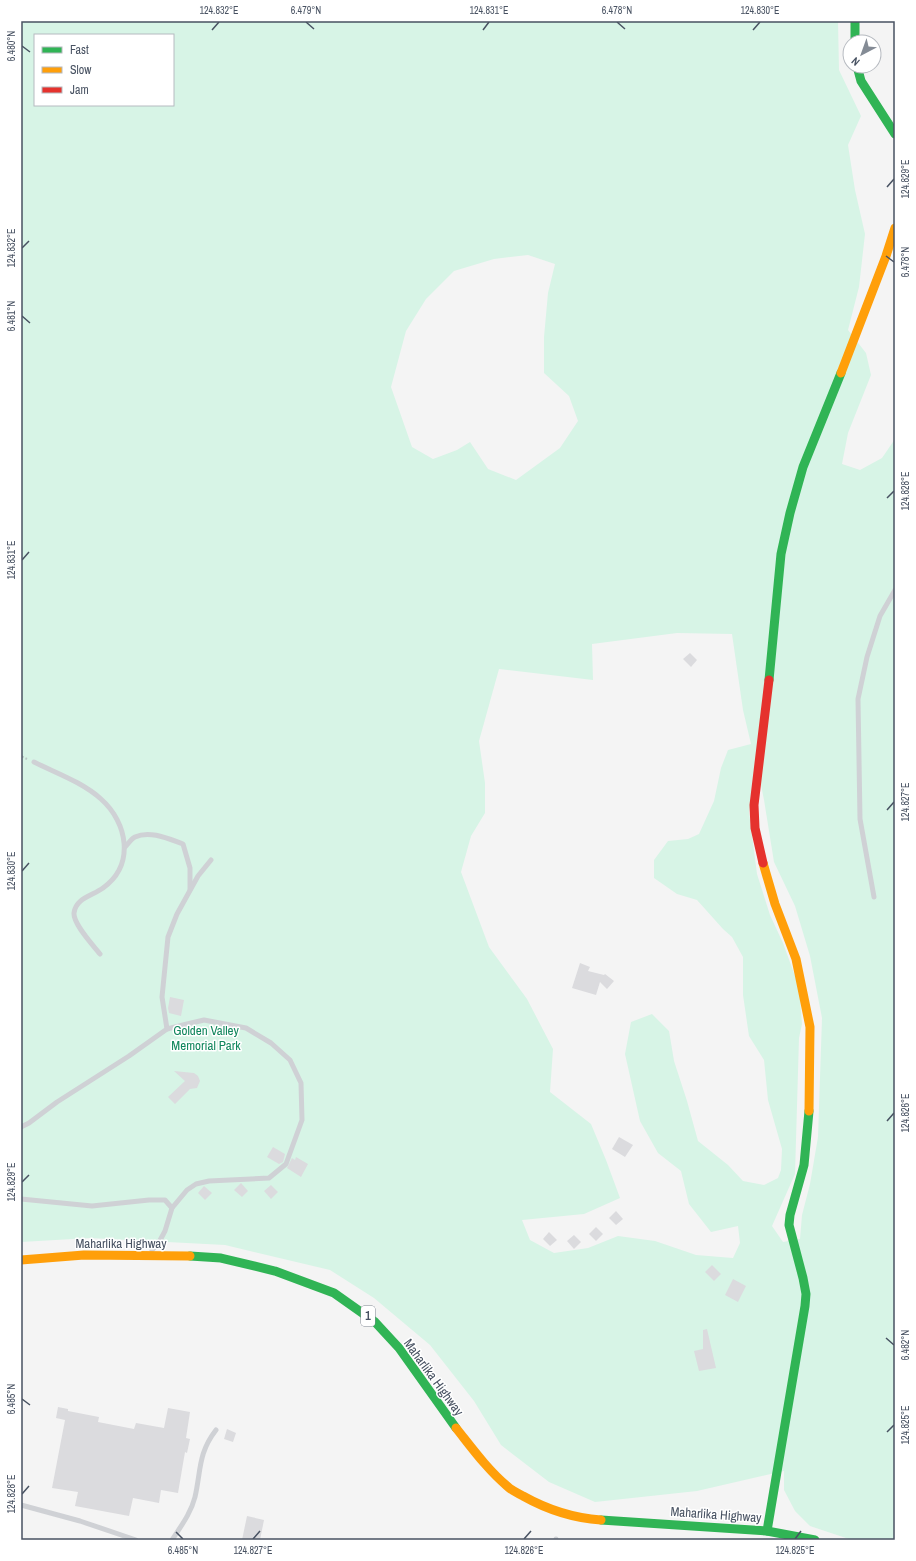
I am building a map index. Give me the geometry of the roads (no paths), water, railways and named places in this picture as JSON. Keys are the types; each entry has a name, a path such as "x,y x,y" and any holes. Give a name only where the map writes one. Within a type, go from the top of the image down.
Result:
{"main road":[{"path":"855,21 855,34"},
{"path":"860,74 862,81 895,134"},
{"path":"767,1531 805,1306 806,1294 803,1278 789,1225 790,1215 804,1165 809,1112 810,1027 796,959 775,904 760,854 755,828 754,805 769,684 781,554 790,513 803,467 855,338 895,228"},
{"name":"Maharlika Highway","path":"21,1260 77,1256 177,1255 221,1258 275,1271 334,1293 376,1322 399,1348 453,1425 490,1470 508,1487 530,1500 558,1513 588,1519 767,1531 814,1540"}],"lane":[{"path":"874,897 860,819 858,699 867,657 880,616 895,590"},
{"path":"34,762 81,785 101,799 114,815 123,831 125,847 122,864 112,880 103,888 80,901 75,908 74,918 100,954"},
{"path":"125,847 135,838 148,835 157,836 183,844 190,868 190,890"},
{"path":"167,1029 162,997 168,937 177,914 190,890 198,876 211,860"},
{"path":"21,1127 129,1056 167,1029 204,1020 246,1028 271,1043 290,1060 301,1083 302,1120 286,1164 269,1178 209,1181 196,1184 187,1190 172,1208 165,1231 158,1244 147,1255"},
{"path":"21,1199 92,1206 149,1200 165,1200 172,1208"},
{"path":"172,1540 190,1510 195,1497 203,1452 209,1439 216,1430"},
{"path":"21,1505 80,1521 136,1540"}],"park label":[{"name":"Golden Valley Memorial Park","path":"206,1038"}]}
